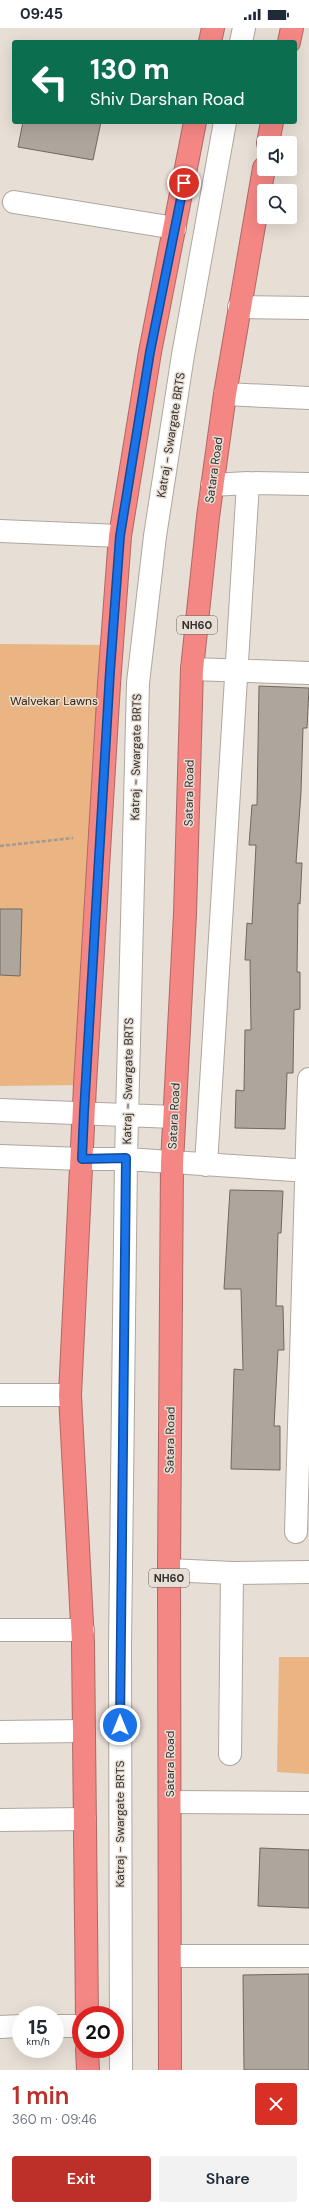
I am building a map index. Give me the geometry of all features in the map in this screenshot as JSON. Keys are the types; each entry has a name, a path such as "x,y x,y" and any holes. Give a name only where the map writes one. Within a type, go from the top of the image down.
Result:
{"highway":[{"path":"210,40 212,28"},
{"path":"289,40 292,28"},
{"path":"87,2006 83,1630 70,1395 84,1112 120,536 150,352 195,124"},
{"path":"269,136 272,124"},
{"name":"Satara Road","path":"170,2070 171,1956 169,1570 172,1163 186,914 192,669 212,485 225,394 263,176"},
{"path":"87,2058 88,2070"}],"street":[{"path":"241,40 244,28"},
{"name":"Katraj - Swargate BRTS","path":"121,2070 120,1646 126,1158 138,683 155,536 180,379 225,124"},
{"path":"14,202 175,228"},
{"path":"239,307 309,308"},
{"path":"225,394 309,398"},
{"path":"212,485 248,483 309,484"},
{"path":"206,1165 235,672 248,483"},
{"path":"0,531 120,536"},
{"path":"192,669 235,672 309,673"},
{"path":"296,1532 308,1171 309,1079"},
{"path":"0,1110 84,1112 174,1117"},
{"path":"0,1156 82,1159 126,1158 172,1163 308,1171"},
{"path":"0,1395 70,1395"},
{"path":"169,1570 232,1573 309,1572"},
{"path":"230,1754 232,1573"},
{"path":"0,1630 83,1630"},
{"path":"0,1732 84,1731"},
{"path":"170,1802 309,1802"},
{"path":"0,1820 85,1819"},
{"path":"171,1956 309,1956"},
{"path":"0,2027 12,2026"}],"path":[{"path":"0,846 100,837"}],"green space":[{"name":"Walvekar Lawns","path":"0,644 111,645 85,1085 0,1086"},
{"path":"279,1657 309,1657 309,1774 277,1772"}],"building":[{"path":"23,124 101,124 93,160 18,147"},
{"path":"259,686 309,688 307,728 303,728 301,792 296,863 302,863 300,904 298,903 297,972 300,972 300,1009 294,1010 293,1073 287,1073 285,1129 235,1128 236,1090 244,1091 245,1030 251,1030 250,960 245,960 247,923 252,924 256,845 249,845 252,805 257,805"},
{"path":"0,909 22,909 20,976 0,975"},
{"path":"230,1190 283,1191 281,1233 278,1233 276,1306 283,1306 284,1350 278,1350 274,1426 280,1426 280,1470 231,1469 234,1369 243,1370 241,1289 224,1289"},
{"path":"260,1848 309,1850 309,1908 258,1906"},
{"path":"309,1974 309,2070 244,2070 243,1975"}],"route":[{"path":"120,1725 126,1158 82,1159 110,671 120,536 150,352 184,183"}]}
